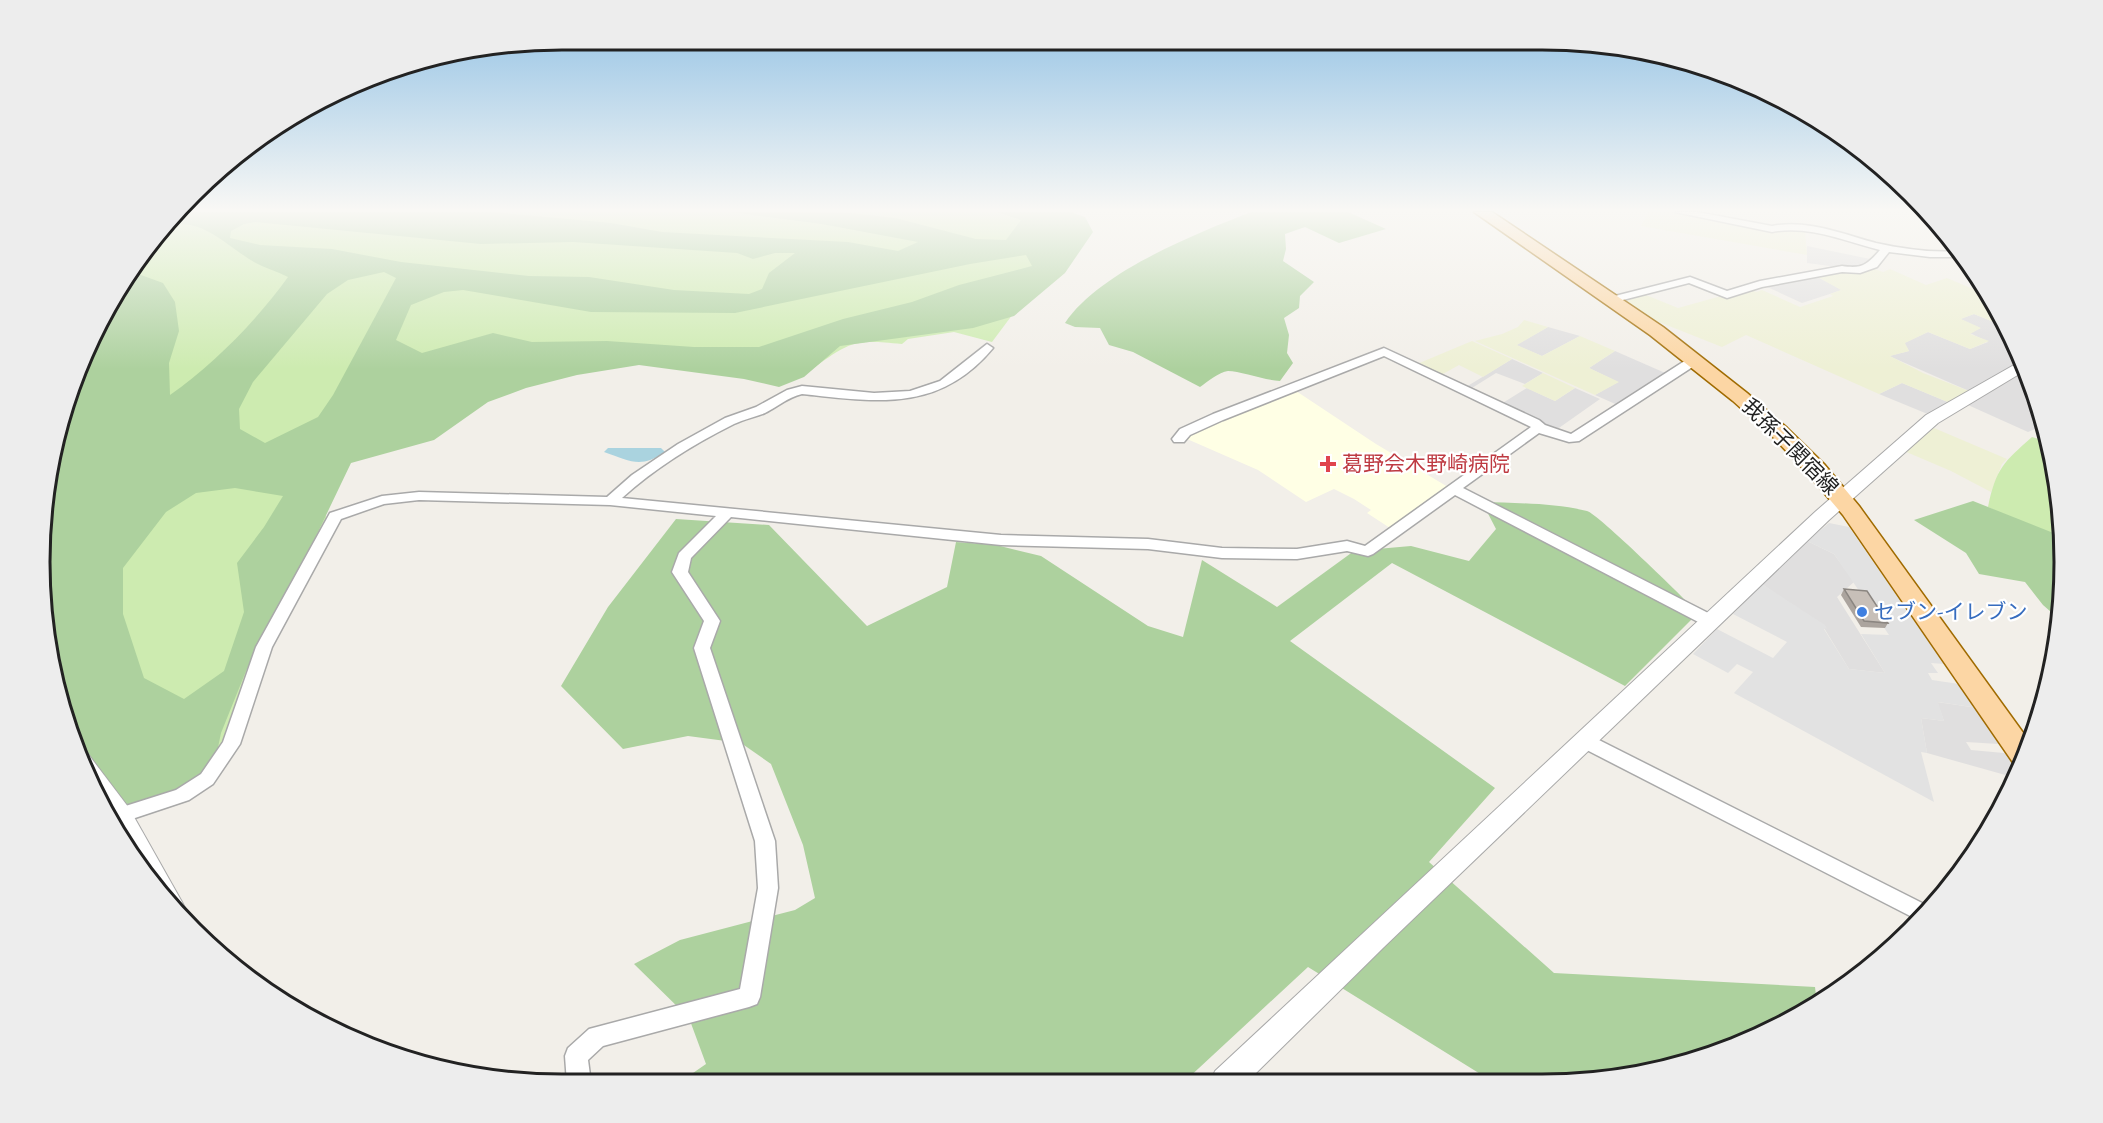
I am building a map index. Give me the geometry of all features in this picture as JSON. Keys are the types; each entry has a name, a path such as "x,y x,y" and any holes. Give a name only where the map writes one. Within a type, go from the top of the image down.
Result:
{"main road":[{"name":"我孫子関宿線","path":"1558,264 1696,362 1772,425 1816,469 1842,499 2018,748"}],"street":[{"path":"1611,300 1690,280 1727,295 1760,284 1842,269 1856,271 1873,264"},
{"path":"610,501 641,474 699,438 732,420 782,400 791,392 802,390 890,397 905,395 944,384 987,348"},
{"path":"1179,439 1185,432 1218,417 1384,351 1534,423 1540,428 1567,438 1574,438 1687,365 1696,362"},
{"path":"1233,1074 1374,938 1842,499 1932,419 2016,369"},
{"path":"120,814 182,795 207,779 231,744 264,647 335,516 382,500 419,496 610,501 1001,540 1148,544 1221,553 1297,554 1347,546 1368,551 1540,428"},
{"path":"1454,489 1710,621"},
{"path":"578,1074 576,1056 597,1037 749,997 768,888 765,841 702,648 712,621 680,572 684,556 726,514"},
{"path":"1585,741 1917,910"},
{"path":"105,794 120,814 144,857"}],"shaded area":[{"path":"1818,264 1864,264 1853,269"},
{"path":"1869,267 1883,272 1890,269 1926,285 1947,278 1975,290 1994,322 1974,314 1961,319 1981,328 1970,334 1989,341 1970,349 1928,332 1905,343 1909,351 1890,356 1923,373 1969,391 1950,403 1902,383 1879,394 1746,335 1722,347 1644,316 1621,299 1641,293 1678,308 1750,288 1756,292 1762,290 1800,307 1833,296 1830,294 1841,290 1814,275"},
{"path":"1814,275 1842,290 1802,303 1763,285"},
{"path":"1974,314 1994,322 2014,365 1969,391 1889,356 1909,351 1904,343 1928,332 1970,349 1988,342 1970,333 1980,328 1960,319"},
{"path":"1524,320 1548,327 1517,345 1542,356 1580,336 1615,351 1589,368 1619,382 1595,395 1475,341 1502,334 1518,327"},
{"path":"1548,327 1580,336 1542,356 1516,345"},
{"path":"1472,341 1512,359 1483,377 1459,365 1441,375 1417,364"},
{"path":"1615,351 1669,373 1622,407 1595,395 1618,382 1589,368"},
{"path":"1512,359 1543,373 1525,384 1496,373 1472,390 1466,387"},
{"path":"1543,373 1575,388 1555,401 1522,386"},
{"path":"2018,375 2036,429 2028,432 1968,405"},
{"path":"1902,383 1950,403 1930,415 1879,394"},
{"path":"1527,388 1555,401 1575,388 1600,399 1556,430 1501,404"},
{"name":"葛野会木野崎病院","path":"1293,389 1376,444 1448,487 1390,528 1367,513 1371,510 1334,489 1306,502 1258,470 1187,439 1187,436 1200,429"},
{"path":"1934,428 2007,459 2002,464 1991,492 1951,471 1904,451"},
{"path":"1829,523 1849,527 1944,664 1931,663 1938,673 1928,673 1932,680 1959,684 1978,708 1938,702 1944,721 1921,718 1927,753 1921,752 1934,802 1734,693 1753,672 1737,664 1728,673 1693,654 1717,629 1773,658 1787,642 1733,614 1762,584 1825,625 1827,628 1824,629 1849,669 1885,673 1861,634 1889,635 1834,554 1807,541"},
{"path":"1807,541 1834,554 1854,582 1837,597 1885,673 1849,669 1824,628 1762,584"},
{"path":"1937,702 1978,708 2000,741 1998,744 1966,742 1971,750 2004,753 2011,757 2013,760 2007,775 1927,753 1921,718 1944,721"}],"green space":[{"path":"145,264 1050,264 992,342 954,332 908,339 902,344 864,342 838,351 815,367 687,352 379,413 324,509 327,521 218,753 90,761 67,694 54,628 50,562 51,528 59,462 67,429 88,366 102,335 118,305"},
{"path":"259,264 423,264 529,276 589,277 674,290 749,294 762,289 769,273 780,264 968,264 735,313 591,312 463,290 444,292 411,305 396,340 422,353 493,333 532,342 607,341 694,347 759,347 843,319 912,302 959,285 1032,266 1031,264 1071,264 1065,273 1014,316 973,328 840,346 804,377 779,387 744,379 639,365 577,375 526,388 488,402 434,440 351,463 307,555 265,630 246,671 221,733 215,762 182,790 121,823 102,788 77,726 59,661 54,628 50,562 51,528 59,462 67,429 88,366 102,335 139,273 163,283 175,302 179,331 169,363 170,395 202,370 234,340 263,309 288,277","holes":["384,272 396,278 333,395 318,417 265,443 240,429 239,409 253,382 327,294 348,280","235,488 283,496 264,527 237,563 244,612 224,671 184,699 144,678 123,614 123,568 166,512 196,493"]},
{"path":"1136,264 1288,264 1314,282 1300,296 1299,308 1284,318 1289,335 1287,353 1293,363 1280,381 1228,371 1217,375 1200,387 1133,352 1109,345 1100,328 1075,327 1065,323 1080,304"},
{"path":"2032,437 2038,439 2049,495 2053,538 1988,507 1998,474 2014,453"},
{"path":"1973,501 2052,533 2054,562 2050,612 2025,582 1979,574 1966,553 1914,520"},
{"path":"1482,502 1548,505 1587,511 1623,541 1698,613 1625,686 1392,563 1290,641 1495,788 1429,862 1554,973 1815,987 1816,994 1768,1021 1737,1035 1674,1056 1641,1064 1575,1072 1480,1074 1308,967 1193,1074 692,1074 706,1064 689,1018 634,964 680,940 795,910 815,898 803,845 771,764 741,743 688,736 623,749 561,686 608,607 676,519 769,525 867,626 947,587 956,542 996,545 1041,556 1148,626 1183,637 1202,560 1277,607 1354,551 1411,546 1469,561 1496,529"}],"water":[{"path":"608,448 661,448 665,452 649,460 635,462 604,452"}],"building":[{"path":"1844,589 1867,591 1888,623 1864,621"}],"place":[{"name":"葛野会木野崎病院","path":"1328,464"},
{"name":"セブン-イレブン","path":"1862,612"}]}
